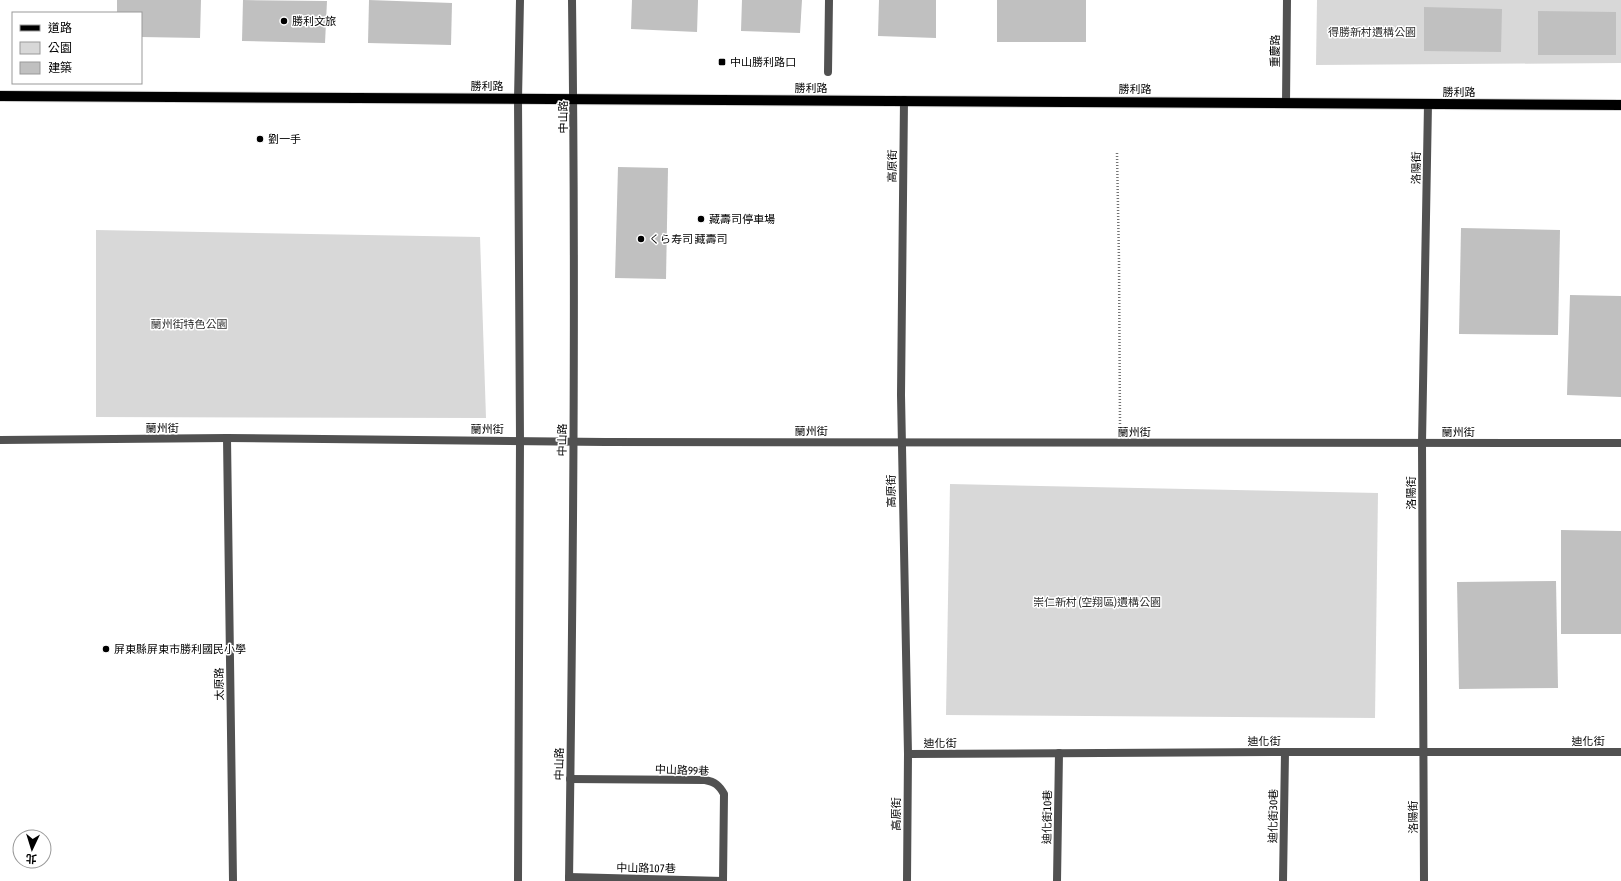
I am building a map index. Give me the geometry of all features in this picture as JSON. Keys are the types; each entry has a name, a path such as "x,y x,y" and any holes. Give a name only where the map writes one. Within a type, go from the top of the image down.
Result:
{"main road":[{"name":"勝利路","path":"0,96 1621,105"}],"street":[{"path":"518,881 520,440 518,99 520,0"},
{"name":"中山路","path":"569,879 573,441 574,99 572,0"},
{"path":"828,72 829,0"},
{"name":"重慶路","path":"1286,103 1287,0"},
{"name":"高原街","path":"904,100 901,442 908,754 907,881"},
{"name":"洛陽街","path":"1424,881 1422,443 1428,104"},
{"name":"蘭州街","path":"0,440 227,438 573,441 1621,443"},
{"name":"太原路","path":"227,438 233,881"},
{"name":"迪化街30巷","path":"1283,881 1285,752"},
{"name":"迪化街","path":"908,754 1621,752"},
{"name":"迪化街10巷","path":"1057,881 1060,753"},
{"name":"中山路99巷","path":"570,779 705,780 720,786 724,794 723,881"},
{"name":"中山路107巷","path":"569,879 723,881"}],"path":[{"path":"1117,153 1120,426"}],"green space":[{"name":"得勝新村遺構公園","path":"1317,0 1621,0 1621,63 1316,65"},
{"name":"蘭州街特色公園","path":"96,230 480,237 486,418 96,417"},
{"name":"崇仁新村 (空翔區)遺構公園","path":"950,484 1378,493 1375,718 946,715"}],"building":[{"path":"117,0 201,0 200,38 142,37 142,12 117,12"},
{"name":"勝利文旅","path":"243,0 327,1 325,43 242,41"},
{"path":"369,0 452,3 451,45 368,43"},
{"path":"632,0 698,0 697,32 631,29"},
{"path":"742,0 802,0 800,33 741,31"},
{"path":"879,0 936,0 936,38 878,36"},
{"path":"997,0 1086,0 1086,42 997,42"},
{"path":"1424,7 1502,9 1501,52 1424,51"},
{"path":"1538,11 1616,12 1616,55 1538,55"},
{"name":"くら寿司 藏壽司","path":"618,167 668,168 666,279 615,278"},
{"path":"1461,228 1560,230 1558,335 1459,334"},
{"path":"1570,295 1621,296 1621,397 1567,395"},
{"path":"1561,530 1621,531 1621,634 1561,634"},
{"path":"1556,581 1558,688 1459,689 1457,582"}],"place":[{"name":"勝利文旅","path":"284,21"},
{"name":"中山勝利路口","path":"722,62"},
{"name":"劉一手","path":"260,139"},
{"name":"藏壽司停車場","path":"701,219"},
{"name":"くら寿司 藏壽司","path":"641,239"},
{"name":"屏東縣屏東市勝利國民小學","path":"106,649"}]}
